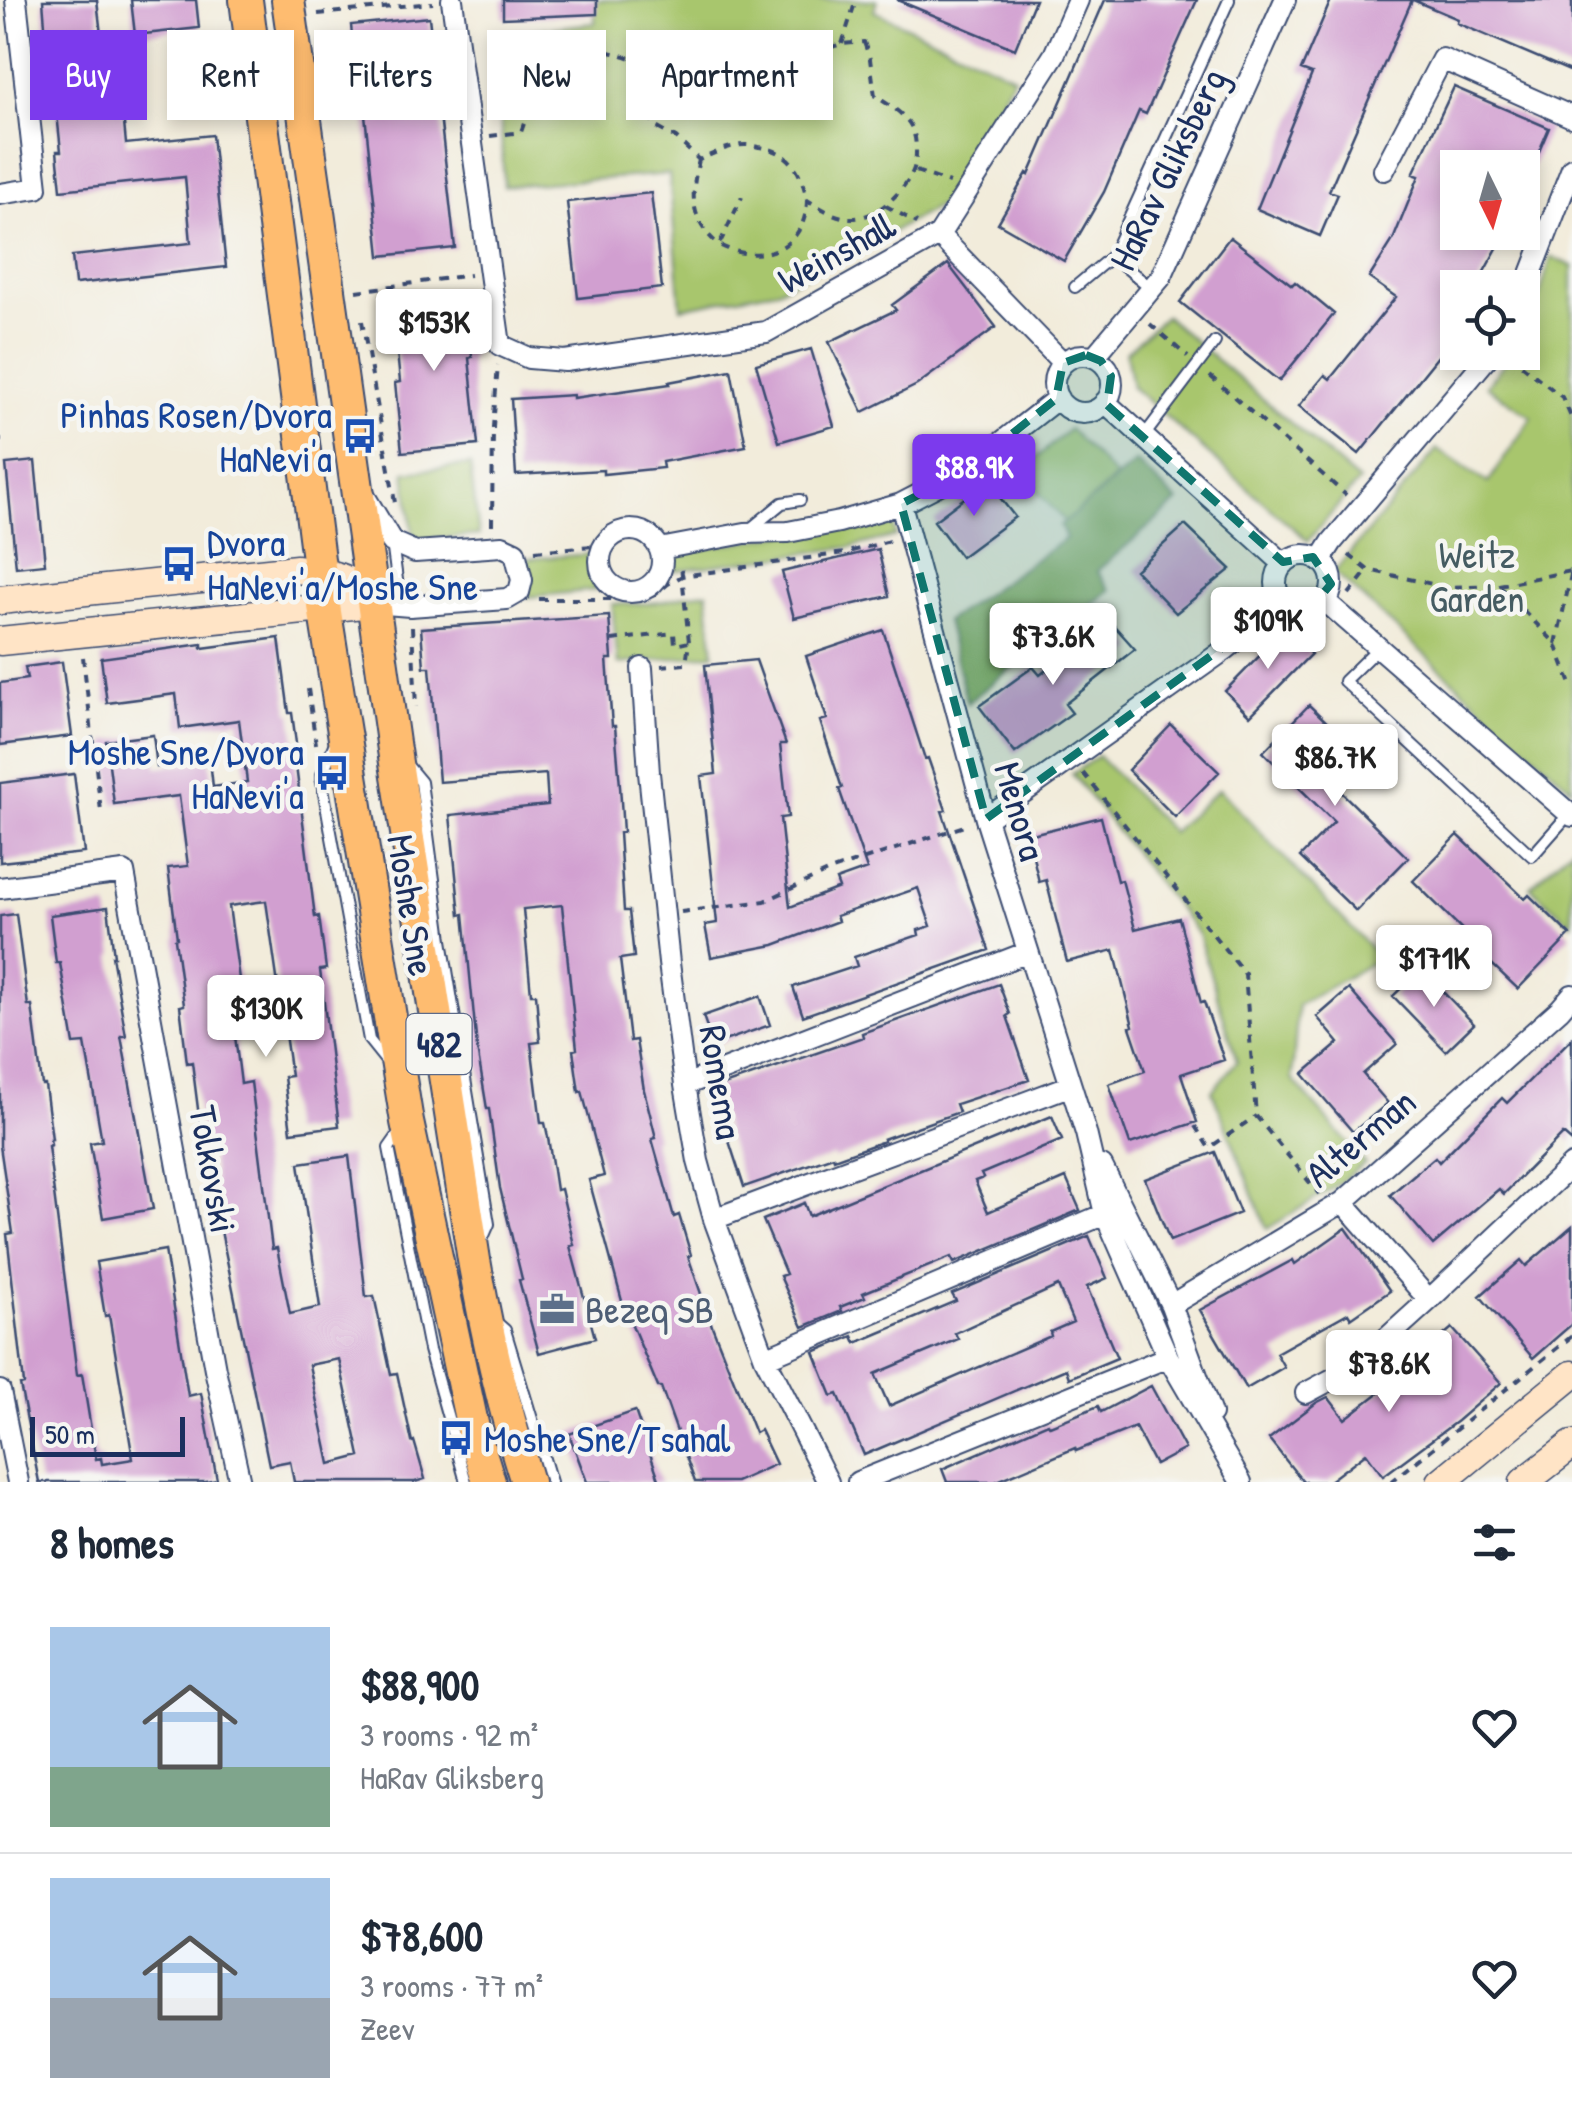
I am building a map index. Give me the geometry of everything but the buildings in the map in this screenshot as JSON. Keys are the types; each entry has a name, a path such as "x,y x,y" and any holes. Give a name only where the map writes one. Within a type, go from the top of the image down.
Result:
{"main road":[{"name":"482","path":"246,0 316,539 309,571"},
{"name":"482","path":"288,0 355,479 392,604"},
{"name":"Moshe Sne","path":"309,571 311,608 332,650 407,1122 488,1482"},
{"name":"Moshe Sne","path":"392,604 394,750 431,933 482,1310 527,1482"}],"street":[{"path":"0,194 37,188 16,0"},
{"path":"452,0 500,345"},
{"name":"Weinshall","path":"500,345 529,358 565,361 766,332 938,235 1054,55 1078,0"},
{"name":"HaRav Gliksberg","path":"1094,357 1161,278 1285,0"},
{"path":"1384,170 1442,59 1572,118"},
{"path":"1532,270 1572,168"},
{"path":"938,235 1063,363"},
{"path":"1078,356 1094,357 1111,376 1110,394 1099,408 1084,412 1068,408 1058,398 1055,376 1063,363 1078,356"},
{"path":"1320,561 1477,370"},
{"path":"669,547 656,580 639,591 628,592 603,575 600,565 604,544 620,532 639,530 669,547 745,533 788,532 901,504 965,470 1058,398"},
{"path":"1105,402 1284,564"},
{"path":"0,641 311,608 506,599 519,592 522,580 515,552 492,546 414,552 397,544 355,479"},
{"name":"Menora","path":"901,504 986,819 1069,1086 1086,1133 1171,1305 1236,1474"},
{"path":"1331,605 1332,584 1320,561 1298,556 1284,564 1276,578 1284,602 1300,611 1331,605 1571,815"},
{"path":"0,600 309,571 343,578 392,604"},
{"path":"986,819 1226,649 1284,602"},
{"name":"Romema","path":"642,668 664,914 698,1161 714,1219 765,1358 828,1482"},
{"name":"Tolkovski","path":"0,888 124,872 215,1369 240,1482"},
{"path":"685,1085 1028,952"},
{"name":"Alterman","path":"1171,1305 1338,1206 1568,1008"},
{"path":"714,1219 1069,1086"},
{"name":"Menora","path":"1086,1133 1105,1214 1168,1358 1236,1474"},
{"path":"1306,1393 1355,1367 1572,1164"},
{"path":"1338,1206 1429,1300"},
{"path":"765,1358 1105,1214"},
{"path":"858,1482 1168,1358"},
{"path":"1442,1482 1572,1375"},
{"path":"0,1391 18,1482"},
{"path":"1524,1482 1570,1451"}],"lane":[{"path":"1075,288 1112,256 1229,0"},
{"path":"1112,256 1152,289"},
{"path":"1144,436 1215,342"},
{"path":"745,533 782,503 800,500"},
{"path":"392,604 399,595 397,544"},
{"path":"1379,647 1344,682 1532,856 1571,815"},
{"path":"342,726 321,778 369,1040 400,1078"},
{"path":"407,1122 389,1148 429,1350 466,1482"},
{"path":"482,1310 505,1330 551,1482"}],"path":[{"path":"317,0 318,14 452,0"},
{"path":"842,44 856,0"},
{"path":"807,200 848,218 867,216 886,206 914,170 914,132 901,114 875,96 864,42 833,47"},
{"path":"471,138 521,132 530,106 535,63 563,52 590,49 626,55"},
{"path":"652,120 654,126 676,138 699,160"},
{"path":"743,144 780,152 791,160 803,180 807,216 790,241 757,256 738,254 704,232 696,215 693,183 699,160 743,144"},
{"path":"914,170 968,190"},
{"path":"720,245 742,197"},
{"path":"886,206 938,235"},
{"path":"360,306 357,290 490,272"},
{"path":"1134,310 1361,508"},
{"path":"362,321 397,544"},
{"path":"492,546 493,427 500,345"},
{"path":"1527,370 1562,398 1572,419"},
{"path":"506,599 655,595 682,576 844,553 910,535"},
{"path":"1332,542 1368,570 1446,587 1499,584 1571,571 1556,644"},
{"path":"548,550 604,544"},
{"path":"642,668 686,664 689,642 682,576 669,547"},
{"path":"1331,605 1368,570"},
{"path":"1499,584 1556,644 1572,686"},
{"path":"392,604 418,723"},
{"path":"78,632 102,811"},
{"path":"612,640 674,634 675,645 689,642"},
{"path":"307,680 321,778"},
{"path":"1072,758 1245,974 1256,1116 1338,1206"},
{"path":"664,914 764,901 829,872 986,819"},
{"path":"1195,1126 1209,1148 1256,1116"},
{"path":"1391,1482 1572,1336"}],"highlighted area":[{"path":"1086,355 1101,361 1111,376 1107,405 1283,562 1313,557 1331,584 1309,610 1281,605 986,819 901,504 965,471 1056,399 1063,363"}],"green space":[{"path":"595,0 877,0 874,11 1014,76 946,202 848,256 775,290 681,308 669,174 504,186 501,120 606,120 606,30 532,30 595,23"},
{"name":"Weitz Garden","path":"1551,257 1572,266 1572,789 1334,572 1437,449 1488,483 1532,417 1486,386 1499,370 1540,370 1540,294"},
{"path":"1165,316 1359,481 1308,541 1132,387 1126,352"},
{"path":"1069,429 1116,477 1066,523 1018,470"},
{"path":"1136,462 1178,502 1097,571 1110,590 967,703 946,621 1066,538 1060,526"},
{"path":"470,465 479,535 414,541 405,472"},
{"path":"891,515 896,536 851,547 671,571 671,554"},
{"path":"591,554 596,590 528,597 526,559"},
{"path":"707,592 714,654 618,664 612,604 651,603"},
{"path":"1098,756 1172,832 1219,789 1380,958 1298,1005 1292,1079 1365,1163 1267,1229 1212,1091 1237,1061 1198,934 1072,774"},
{"path":"1572,847 1572,924 1530,887"}],"place":[{"name":"Pinhas Rosen/Dvora HaNevi'a","path":"360,436"},
{"name":"Dvora HaNevi'a/Moshe Sne","path":"179,564"},
{"name":"Moshe Sne/Dvora HaNevi'a","path":"332,773"},
{"name":"Bezeq SB","path":"557,1309"},
{"name":"Moshe Sne/Tsahal","path":"456,1438"}]}
